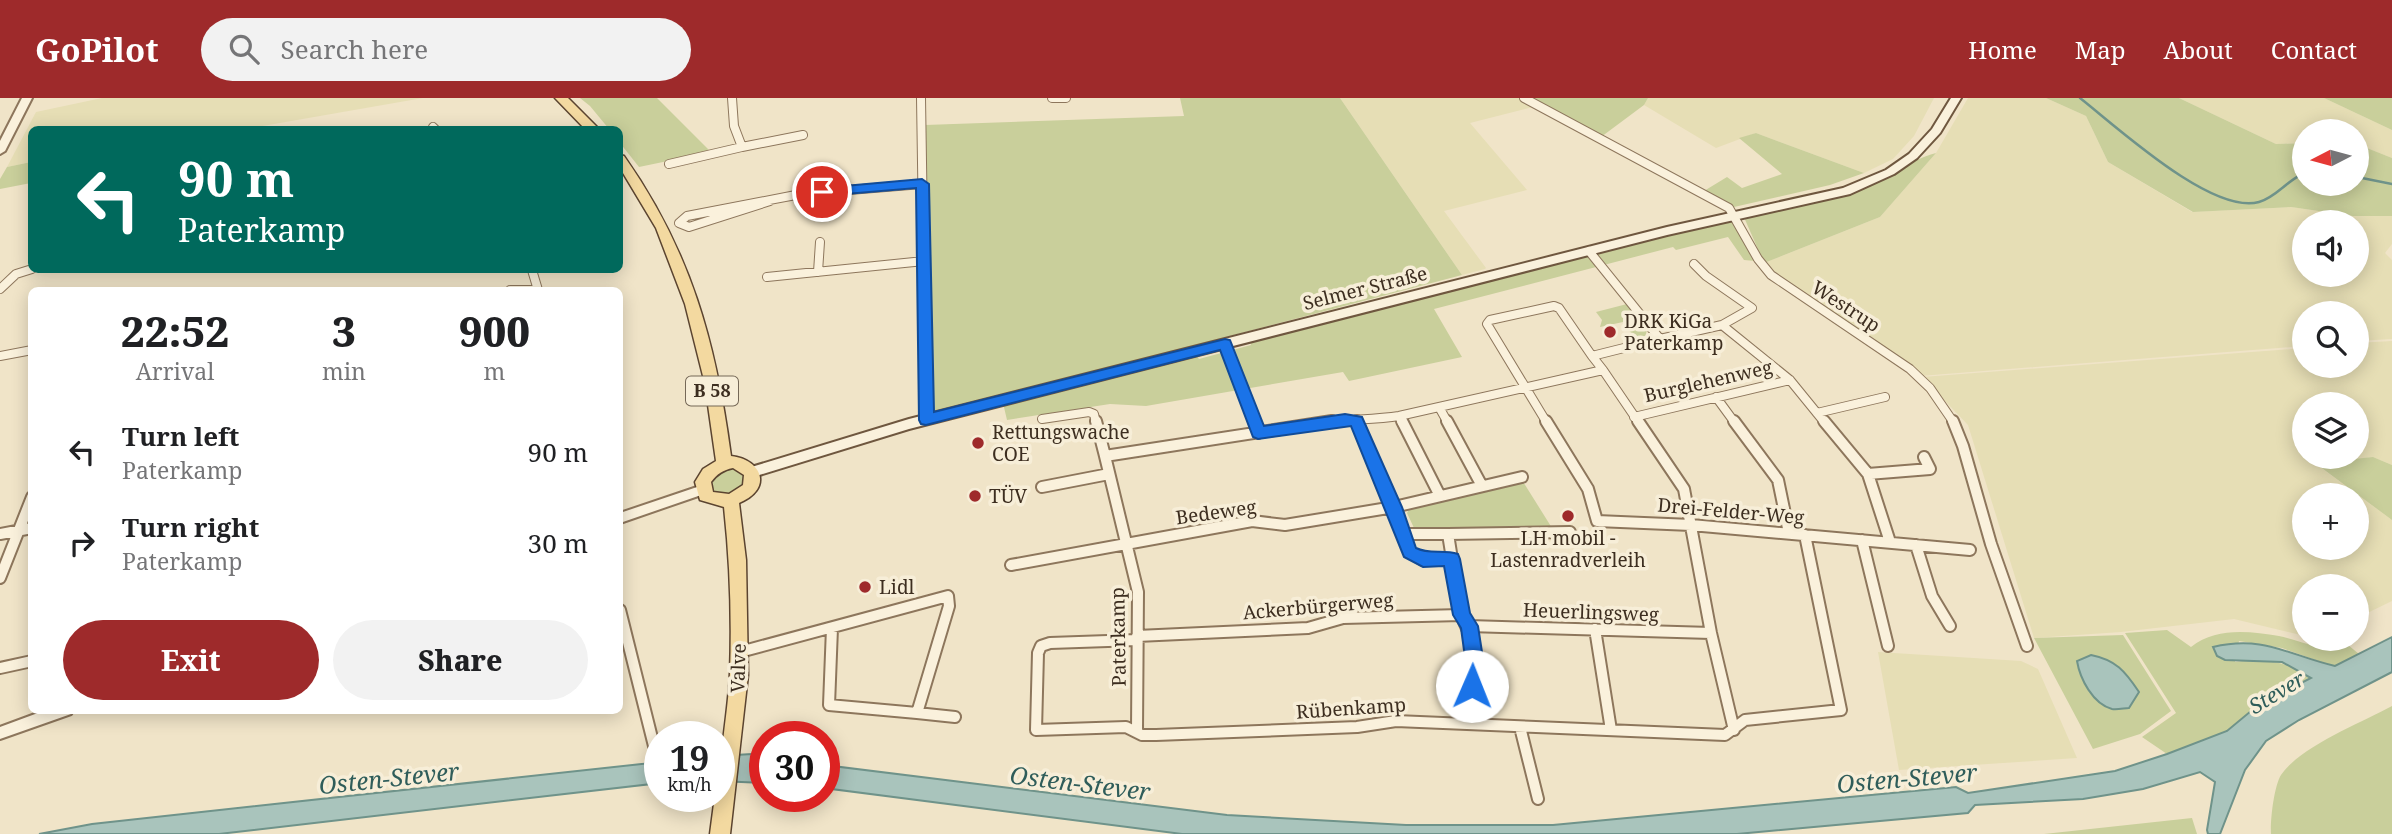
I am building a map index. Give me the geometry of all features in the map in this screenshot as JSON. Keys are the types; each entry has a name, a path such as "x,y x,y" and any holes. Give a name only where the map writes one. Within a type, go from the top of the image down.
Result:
{"main road":[{"path":"561,98 590,126"},
{"name":"Selmer Straße","path":"753,472 854,439 926,420 1734,214 1829,195 1891,172 1924,145 1956,98"},
{"name":"B 58","path":"623,164 644,195 672,248 693,308 704,349 724,464"},
{"path":"742,463 753,472 754,481 750,489 731,501 712,500 703,489 707,474 724,464 742,463"},
{"name":"Valve","path":"720,834 733,742 740,652 738,560 731,501"}],"street":[{"path":"0,151 27,98"},
{"path":"732,98 734,126 742,147"},
{"path":"921,98 926,420"},
{"path":"1052,98 1066,98"},
{"path":"1524,98 1729,208 1734,214"},
{"path":"669,164 803,135"},
{"path":"770,201 689,227 679,223 687,216 801,194 922,184"},
{"name":"Westrup","path":"1734,214 1755,257 1772,275 1814,307 1911,369 1929,386 1948,411 1955,424 1985,526 2027,646"},
{"path":"818,272 820,242"},
{"path":"1589,251 1661,340"},
{"path":"767,277 924,261"},
{"path":"1592,356 1722,326 1752,308 1706,276 1694,264"},
{"path":"0,289 16,274 28,270"},
{"path":"516,287 533,273"},
{"path":"1526,387 1487,324 1490,320 1554,306 1559,308 1684,489 1711,633 1734,730"},
{"path":"1722,326 1790,380 1868,474 1890,542"},
{"path":"1225,344 1258,433"},
{"path":"0,356 28,351"},
{"path":"1105,456 1345,419 1357,421 1399,416 1603,370"},
{"name":"Burglehenweg","path":"1634,416 1790,380"},
{"name":"Drei-Felder-Weg","path":"1526,387 1588,489 1597,521 1691,525 1970,550"},
{"path":"1716,397 1778,480 1789,533"},
{"path":"1817,412 1885,397"},
{"path":"1439,407 1482,486"},
{"name":"Paterkamp","path":"1042,419 1089,412 1094,414 1138,592 1137,730"},
{"path":"1399,416 1440,496"},
{"path":"1357,421 1410,552 1423,560 1452,559"},
{"path":"1868,474 1930,469 1924,457"},
{"path":"1042,487 1109,474"},
{"path":"1394,507 1522,477"},
{"path":"623,517 703,489"},
{"path":"0,578 28,507"},
{"name":"Bedeweg","path":"1126,544 1252,521 1285,525 1394,507"},
{"path":"0,534 28,529"},
{"path":"1403,534 1570,532"},
{"path":"1448,534 1461,615 1469,626 1475,665 1472,686 1476,723"},
{"name":"Rübenkamp","path":"1137,730 1142,735 1156,735 1357,727 1396,721 1725,736 1745,720 1841,710 1842,704 1805,535"},
{"path":"1862,540 1888,646"},
{"path":"1011,565 1126,544"},
{"path":"1916,545 1932,596 1950,626"},
{"path":"740,652 948,596 949,606 917,713"},
{"name":"Ackerbürgerweg","path":"1137,730 1126,727 1036,730 1038,653 1041,646 1050,643 1308,628 1343,618 1461,615"},
{"path":"623,622 648,721"},
{"name":"Heuerlingsweg","path":"1469,626 1711,633"},
{"path":"832,628 830,705 955,717"},
{"path":"1595,629 1611,730"},
{"path":"0,668 28,663"},
{"path":"0,733 55,714"},
{"path":"1520,727 1538,799"}],"shaded area":[{"path":"102,98 423,98 262,126 29,126 36,112"},
{"path":"1340,98 1521,98 1537,106 1470,123 1527,190 1444,211 1485,269 1462,275"},
{"path":"1648,98 1934,98 1914,136 1893,159 1864,173 1756,133 1716,148 1644,105"},
{"path":"1968,98 2046,98 2086,116 2108,162 2192,212 2291,207 2312,210 2292,210 2292,287 2369,287 2369,216 2392,216 2392,244 2385,253 2392,260 2392,339 2369,340 2369,301 2292,301 2292,347 1920,376 1777,276 1764,263 1880,217 1936,153"},
{"path":"2179,98 2324,98 2369,119 2292,119 2292,143 2276,144"},
{"path":"2370,120 2392,130 2392,158 2370,149"},
{"path":"28,127 28,163 7,167"},
{"path":"2392,341 2392,465 2369,457 2369,392 2292,392 2292,469 2323,469 2342,483 2292,483 2292,560 2369,560 2369,503 2392,520 2392,601 2369,612 2369,574 2292,574 2292,633 2234,619 2121,632 2034,638 1968,425 1922,377 2292,349 2292,378 2369,378 2369,342"},
{"path":"1878,652 2021,661 2038,669 2077,758 1899,770"}],"green space":[{"path":"580,98 657,98 711,152 639,167 623,147 623,126 607,126"},
{"path":"1180,98 1340,98 1462,275 930,415 925,125 1184,116"},
{"path":"1531,98 1648,98 1644,105 1601,137"},
{"path":"2046,98 2179,98 2276,144 2292,143 2292,196 2370,196 2370,149 2392,158 2392,216 2369,216 2369,210 2312,210 2291,207 2193,212 2108,162 2086,116"},
{"path":"2324,98 2392,98 2392,130"},
{"path":"1756,133 1864,173 1830,185 1734,207 1704,191 1727,177 1742,188 1782,174 1739,138"},
{"path":"1936,153 1880,217 1764,263 1743,215 1859,190 1916,160"},
{"path":"28,163 28,184 0,189 0,179 7,167"},
{"path":"1735,217 1755,261 1744,260 1728,237 1676,250 1673,247 1434,309 1462,357 1349,381 1343,372 1146,406 1110,404 1007,420 1003,403 1196,355 1199,359 1251,345 1250,341"},
{"path":"1627,304 1647,329 1645,338 1636,340 1623,322 1600,327 1602,320 1596,312"},
{"path":"2369,457 2392,465 2392,520 2369,503 2369,483 2342,483 2323,469 2369,469"},
{"path":"734,468 744,471 747,483 728,495 713,491 712,478 721,470"},
{"path":"1522,480 1552,528 1414,528 1407,513 1411,505"},
{"path":"2167,630 2191,647 2211,636 2245,632 2292,639 2292,651 2355,651 2359,654 2335,667 2282,648 2239,641 2235,662 2275,662 2312,678 2257,706 2227,731 2167,754 2142,737 2176,713 2125,633"},
{"path":"2123,635 2171,711 2140,734 2093,749 2034,638"},
{"path":"2392,706 2392,834 2271,834 2276,787 2290,764 2332,736"},
{"path":"2192,818 2197,834 2044,834"}],"water":[{"path":"2392,637 2392,672 2299,720 2266,741 2245,770 2220,834 2208,834 2215,782 2200,772 2143,789 2083,799 1975,805 1968,813 1737,834 1182,834 840,790 840,767 1227,815 1406,825 1553,825 1956,787 1968,793 2115,771 2167,754 2227,731 2257,706 2311,678 2282,662 2225,660 2217,656 2213,647 2247,643 2262,645 2335,666"},
{"path":"2091,655 2113,663 2134,685 2139,692 2129,708 2114,709 2105,706 2088,690 2077,661"},
{"path":"749,754 749,782 735,782 735,755"},
{"path":"644,764 644,785 219,834 39,834 92,824"}],"waterway":[{"path":"2080,98 2166,166 2216,195 2239,202 2259,202 2292,180"},
{"path":"2370,180 2392,184"}],"place":[{"name":"DRK KiGa Paterkamp","path":"1610,332"},
{"name":"Rettungswache COE","path":"978,443"},
{"name":"TÜV","path":"975,496"},
{"name":"LH mobil - Lastenradverleih","path":"1568,516"},
{"name":"Lidl","path":"865,587"}],"route":[{"path":"822,192 922,184 926,420 1225,344 1258,433 1345,419 1357,421 1410,552 1423,560 1452,559 1461,615 1469,626 1475,665 1472,686"}],"water label":[{"name":"Stever","path":"2277,693"},
{"name":"Osten-Stever","path":"389,779"},
{"name":"Osten-Stever","path":"1907,779"},
{"name":"Osten-Stever","path":"1080,784"}]}
